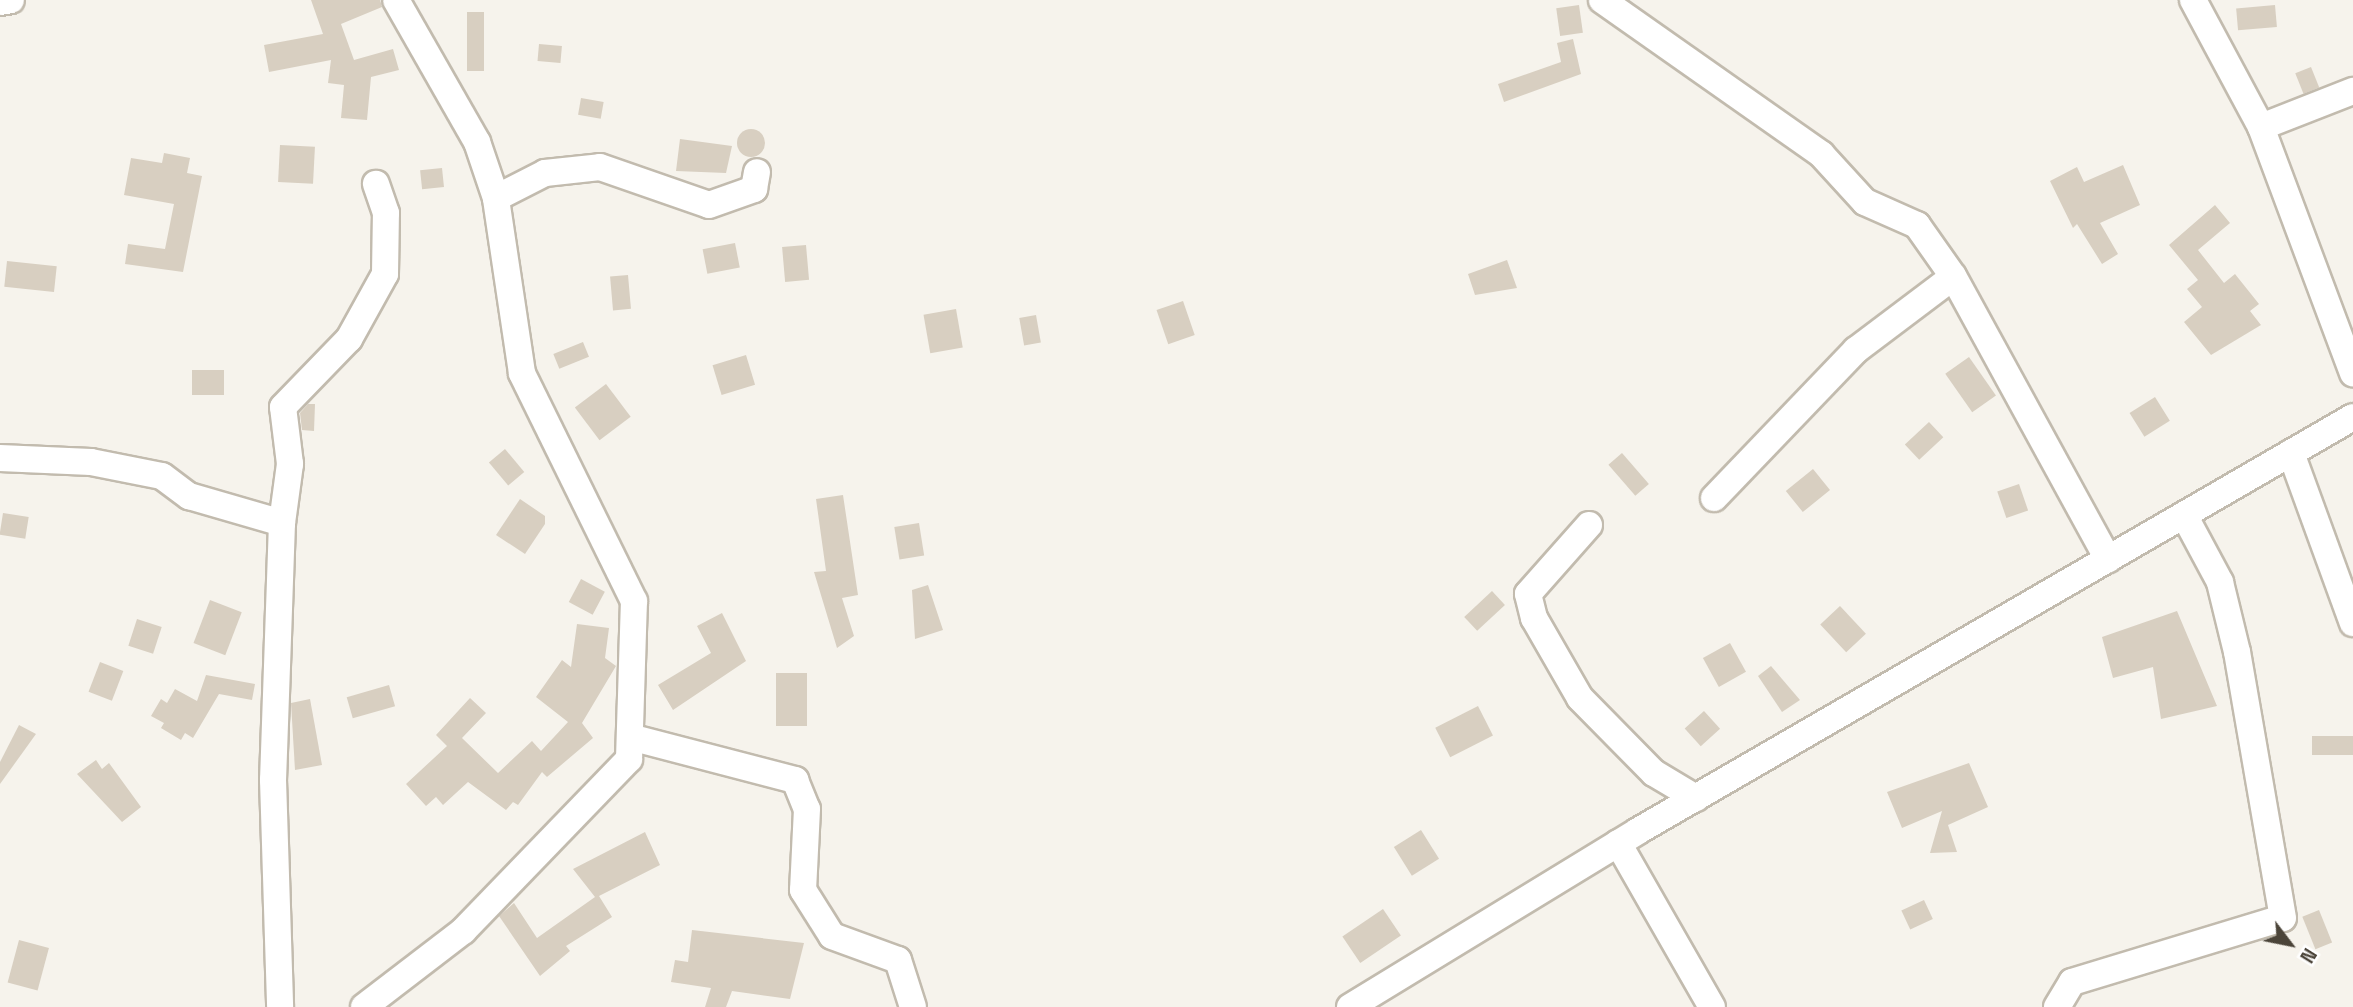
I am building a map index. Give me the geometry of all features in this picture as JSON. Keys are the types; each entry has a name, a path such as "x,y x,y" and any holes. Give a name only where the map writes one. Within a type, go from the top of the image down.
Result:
{"street":[{"path":"0,2 10,0"},
{"path":"364,1007 463,931 629,759 630,737 634,601 522,373 495,198 477,142 396,0"},
{"path":"1602,0 1821,154 1865,202 1917,225 1953,277 2108,559"},
{"path":"2193,0 2261,127 2353,373"},
{"path":"2261,127 2353,91"},
{"path":"495,198 545,173 600,167 709,205 754,188 757,172"},
{"path":"280,1007 273,780 282,523 290,464 283,407 349,339 385,274 386,213 376,184"},
{"path":"1714,498 1856,350 1953,277"},
{"path":"1350,1007 1696,797 2353,417"},
{"path":"2291,453 2353,623"},
{"path":"0,458 91,462 162,476 189,496 282,523"},
{"path":"2057,1007 2072,982 2283,918 2237,652 2220,582 2184,515"},
{"path":"1589,525 1528,593 1534,618 1580,698 1654,773 1696,797"},
{"path":"630,737 794,780 807,809 803,890 832,936 898,960 913,1007"},
{"path":"1618,844 1712,1007"}],"building":[{"path":"311,0 380,0 382,7 341,24 354,60 393,49 399,70 371,77 367,120 341,118 344,85 328,83 331,60 269,72 264,45 323,34"},
{"path":"1579,5 1583,33 1560,36 1556,8"},
{"path":"2275,5 2277,27 2238,30 2236,8"},
{"path":"467,12 484,12 484,71 467,71"},
{"path":"1573,39 1581,74 1504,102 1498,84 1561,62 1557,43"},
{"path":"539,44 562,46 560,63 538,61"},
{"path":"2311,67 2319,87 2303,94 2295,73"},
{"path":"581,98 604,102 601,119 578,115"},
{"path":"751,129 761,133 765,143 761,153 751,157 741,153 737,143 741,133"},
{"path":"680,139 732,146 726,173 676,171"},
{"path":"280,145 315,147 313,184 278,182"},
{"path":"164,153 190,158 187,173 202,176 183,272 125,264 128,244 165,249 174,204 124,195 131,158 162,163"},
{"path":"2123,165 2140,205 2100,223 2118,254 2102,264 2077,224 2073,228 2050,181 2077,167 2084,182"},
{"path":"442,168 444,187 422,189 420,170"},
{"path":"2215,205 2230,223 2198,250 2224,283 2235,274 2259,304 2250,311 2261,325 2211,355 2184,322 2202,307 2187,289 2198,280 2169,245"},
{"path":"735,243 740,268 707,274 703,249"},
{"path":"806,245 809,280 785,282 782,247"},
{"path":"1507,260 1517,288 1475,295 1468,274"},
{"path":"7,261 57,266 54,292 4,287"},
{"path":"628,275 631,309 613,310 610,277"},
{"path":"1183,301 1195,335 1168,344 1157,310"},
{"path":"956,309 963,347 930,353 924,315"},
{"path":"1036,315 1041,343 1024,346 1019,318"},
{"path":"583,342 589,357 559,369 553,354"},
{"path":"746,355 755,385 722,395 713,365"},
{"path":"1969,357 1996,396 1972,412 1945,374"},
{"path":"192,370 224,370 224,395 192,395"},
{"path":"606,384 631,417 600,440 575,407"},
{"path":"2155,397 2170,421 2144,437 2130,413"},
{"path":"308,404 315,404 314,431 302,430 300,413"},
{"path":"1929,422 1943,437 1919,460 1905,445"},
{"path":"505,449 524,472 508,485 489,462"},
{"path":"1622,453 1649,484 1635,496 1608,465"},
{"path":"1813,469 1830,490 1803,512 1786,491"},
{"path":"2019,484 2028,510 2006,518 1997,491"},
{"path":"843,495 858,595 842,598 854,636 837,648 814,572 826,571 816,499"},
{"path":"520,499 545,516 545,524 525,554 496,535"},
{"path":"3,513 29,517 25,539 0,535"},
{"path":"919,523 924,556 899,560 894,527"},
{"path":"581,579 605,592 593,615 569,602"},
{"path":"928,585 943,630 915,639 912,590"},
{"path":"1492,591 1505,605 1477,631 1464,617"},
{"path":"210,600 242,612 225,655 194,643"},
{"path":"1840,606 1866,634 1846,652 1820,624"},
{"path":"2177,611 2217,706 2161,719 2153,667 2113,678 2102,637"},
{"path":"722,613 746,661 673,710 658,685 711,653 697,626"},
{"path":"137,619 162,627 153,654 128,646"},
{"path":"577,624 609,628 605,658 616,666 582,723 593,738 547,777 542,772 518,805 513,802 506,810 468,782 443,805 436,797 426,806 406,784 447,746 436,735 470,698 486,713 462,738 498,773 532,741 541,751 568,722 536,697 562,660 571,667"},
{"path":"1730,643 1746,672 1719,687 1703,658"},
{"path":"100,662 123,671 112,701 89,692"},
{"path":"1771,666 1800,700 1782,712 1758,676"},
{"path":"776,673 807,673 807,726 776,726"},
{"path":"206,675 255,684 252,700 219,694 193,738 185,733 181,740 161,728 164,723 151,716 161,699 167,703 175,689 197,701"},
{"path":"389,685 395,706 353,718 347,697"},
{"path":"310,699 322,765 295,770 291,703"},
{"path":"1478,706 1493,735 1450,757 1435,728"},
{"path":"1704,711 1720,729 1701,746 1685,728"},
{"path":"19,725 36,734 0,784 0,762"},
{"path":"2312,736 2353,736 2353,755 2312,755"},
{"path":"96,760 102,769 109,763 141,807 122,822 77,774"},
{"path":"1969,763 1988,807 1948,825 1957,852 1930,853 1942,811 1902,828 1887,792"},
{"path":"1421,830 1439,859 1412,876 1394,847"},
{"path":"645,832 660,865 599,896 612,917 566,946 570,951 540,976 499,916 514,903 537,938 595,897 573,869"},
{"path":"1924,900 1933,919 1910,930 1901,911"},
{"path":"1383,909 1401,936 1360,963 1342,936"},
{"path":"2319,910 2332,942 2315,949 2302,917"},
{"path":"692,930 804,943 790,999 732,991 726,1007 705,1007 711,988 671,982 675,960 688,962"},
{"path":"19,940 49,948 38,991 8,983"}]}
